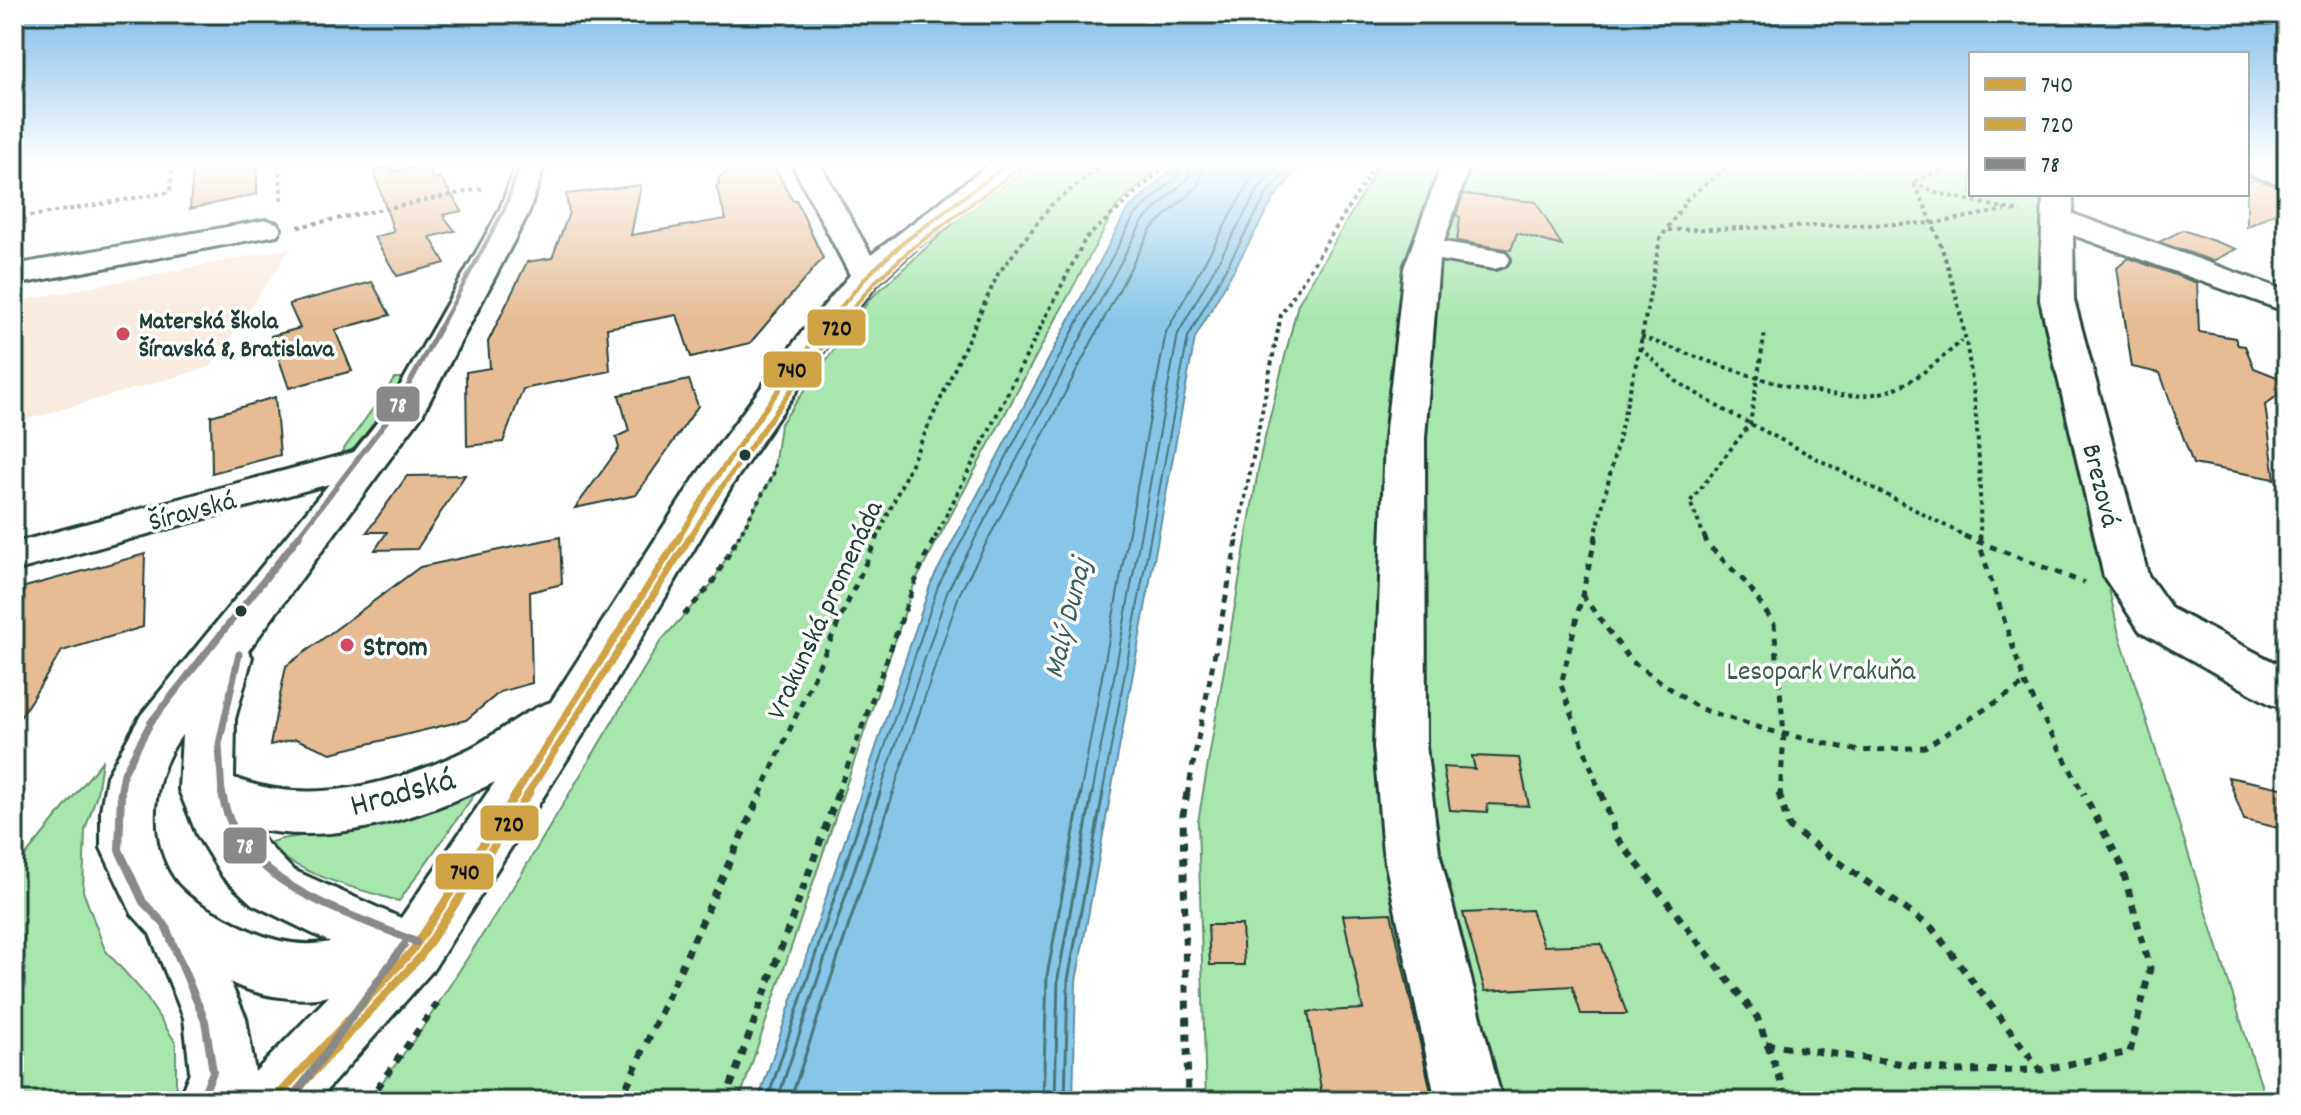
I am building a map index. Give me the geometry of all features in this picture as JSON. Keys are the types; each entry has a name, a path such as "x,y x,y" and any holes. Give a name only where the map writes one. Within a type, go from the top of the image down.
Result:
{"street":[{"path":"412,951 316,972 258,966 173,919 152,897 129,848 128,810 133,776 159,728 236,634 403,415 470,298 512,216"},
{"path":"839,216 867,276"},
{"path":"303,1101 412,951 578,701 711,485 786,376 867,276 937,216"},
{"path":"1438,216 1420,268 1405,438 1400,746 1411,852 1469,1101"},
{"name":"Brezová","path":"2058,216 2057,300 2126,577 2156,620 2287,691"},
{"path":"2073,216 2287,302"},
{"path":"14,275 279,228"},
{"path":"1426,249 1494,259"},
{"name":"Šíravská","path":"14,557 370,460"},
{"path":"236,634 213,702 205,742 206,790 229,844 270,885 412,951"},
{"name":"Hradská","path":"206,790 258,808 299,812 395,799 436,786 495,761 530,739 578,701"},
{"path":"173,919 215,1018 223,1073 211,1101"},
{"path":"273,1101 412,951"}],"path":[{"path":"279,228 339,216"},
{"name":"Vrakunská promenáda","path":"620,1101 998,274 1043,216"},
{"path":"725,1101 923,561 1085,239 1110,216"},
{"path":"1188,1101 1183,814 1281,315 1343,216"},
{"path":"1676,216 1660,239 1640,347 1561,685 1617,838 1757,1017 1788,1101"},
{"path":"1766,1044 1952,1071 2040,1070 2130,1052 2150,968 2121,864 2025,684 1980,546 1981,464 1956,288 1931,216"},
{"path":"1667,230 1935,223 1973,216"},
{"path":"1765,332 1750,424 1690,502 1708,545 1748,585 1774,624 1784,734 1778,788 1789,827 1932,928 2040,1070"},
{"path":"1641,337 1822,392 1878,393 1909,382 1962,341"},
{"path":"1640,347 1658,368 1750,424 1980,546 2047,573 2143,601"},
{"path":"1581,594 1631,661 1698,708 1784,734 1859,751 1925,747 2025,684"}],"shaded area":[{"name":"Materská škola Šíravská 8, Bratislava","path":"291,248 210,367 14,423 14,302"}],"green space":[{"path":"1111,216 915,582 739,1101 368,1101 420,1032 522,873 660,642 711,585 773,475 780,425 870,299 960,217"},
{"name":"Lesopark Vrakuňa","path":"1350,216 2051,216 2047,308 2118,630 2266,1101 1206,1101 1198,822 1261,453 1298,304"},
{"path":"395,378 408,378 364,443 338,457"},
{"path":"102,761 97,794 85,830 83,891 105,950 142,991 176,1043 176,1094 173,1101 14,1101 14,847 18,865"},
{"path":"472,794 399,901 316,874 270,849 271,842 281,839 353,828"}],"water":[{"name":"Malý Dunaj","path":"1124,216 1264,216 1195,338 1076,981 1073,1101 758,1101 931,583"}],"building":[{"path":"389,216 444,216 455,231 430,237 445,263 397,276 374,237 394,232"},
{"path":"568,216 635,216 631,235 726,219 725,216 803,216 823,258 750,343 691,357 677,315 607,328 610,371 523,389 503,442 467,446 466,372 490,368 488,342 527,262 552,258"},
{"path":"1544,216 1562,246 1517,233 1511,250 1457,241 1460,217"},
{"path":"2247,216 2269,216 2247,227"},
{"path":"2183,230 2236,249 2213,261 2159,242"},
{"path":"2129,258 2197,283 2199,332 2235,338 2238,345 2245,346 2254,368 2287,381 2287,388 2265,405 2275,479 2193,464 2160,373 2132,367 2117,268"},
{"path":"372,282 390,315 335,330 352,371 289,388 271,336 300,328 289,304"},
{"path":"689,380 698,406 636,495 575,508 619,448 616,437 629,431 619,395"},
{"path":"275,397 280,455 212,473 211,416"},
{"path":"465,475 417,549 375,550 387,532 367,532 407,476"},
{"name":"Strom","path":"560,537 562,584 530,592 532,683 500,692 466,720 331,753 296,739 270,745 286,666 420,567"},
{"path":"145,554 143,627 62,651 14,727 14,590"},
{"path":"1472,756 1519,758 1529,806 1487,804 1488,812 1450,810 1443,767 1475,769"},
{"path":"2228,777 2287,789 2287,830 2244,820"},
{"path":"1531,910 1544,946 1601,944 1627,1014 1581,1014 1572,986 1485,991 1463,913"},
{"path":"1391,913 1433,1101 1323,1101 1308,1012 1363,1009 1343,915"},
{"path":"1208,925 1242,925 1244,965 1210,965"}],"transit line":[{"name":"78","path":"202,1097 213,1072 205,1021 165,925 143,902 119,850 118,809 124,773 151,722 228,628 395,410 501,216"},
{"name":"740","path":"273,1101 412,951 578,701 711,485 814,339 867,276 939,216"},
{"name":"720","path":"287,1101 420,957 586,707 719,491 822,345 874,283 910,250 955,216"},
{"name":"78","path":"239,654 223,714 219,744 219,775 224,804 234,831 252,856 291,887 416,942"},
{"name":"78","path":"295,1095 404,945"}],"place":[{"name":"Materská škola Šíravská 8, Bratislava","path":"123,334"},
{"name":"Strom","path":"347,645"}]}
